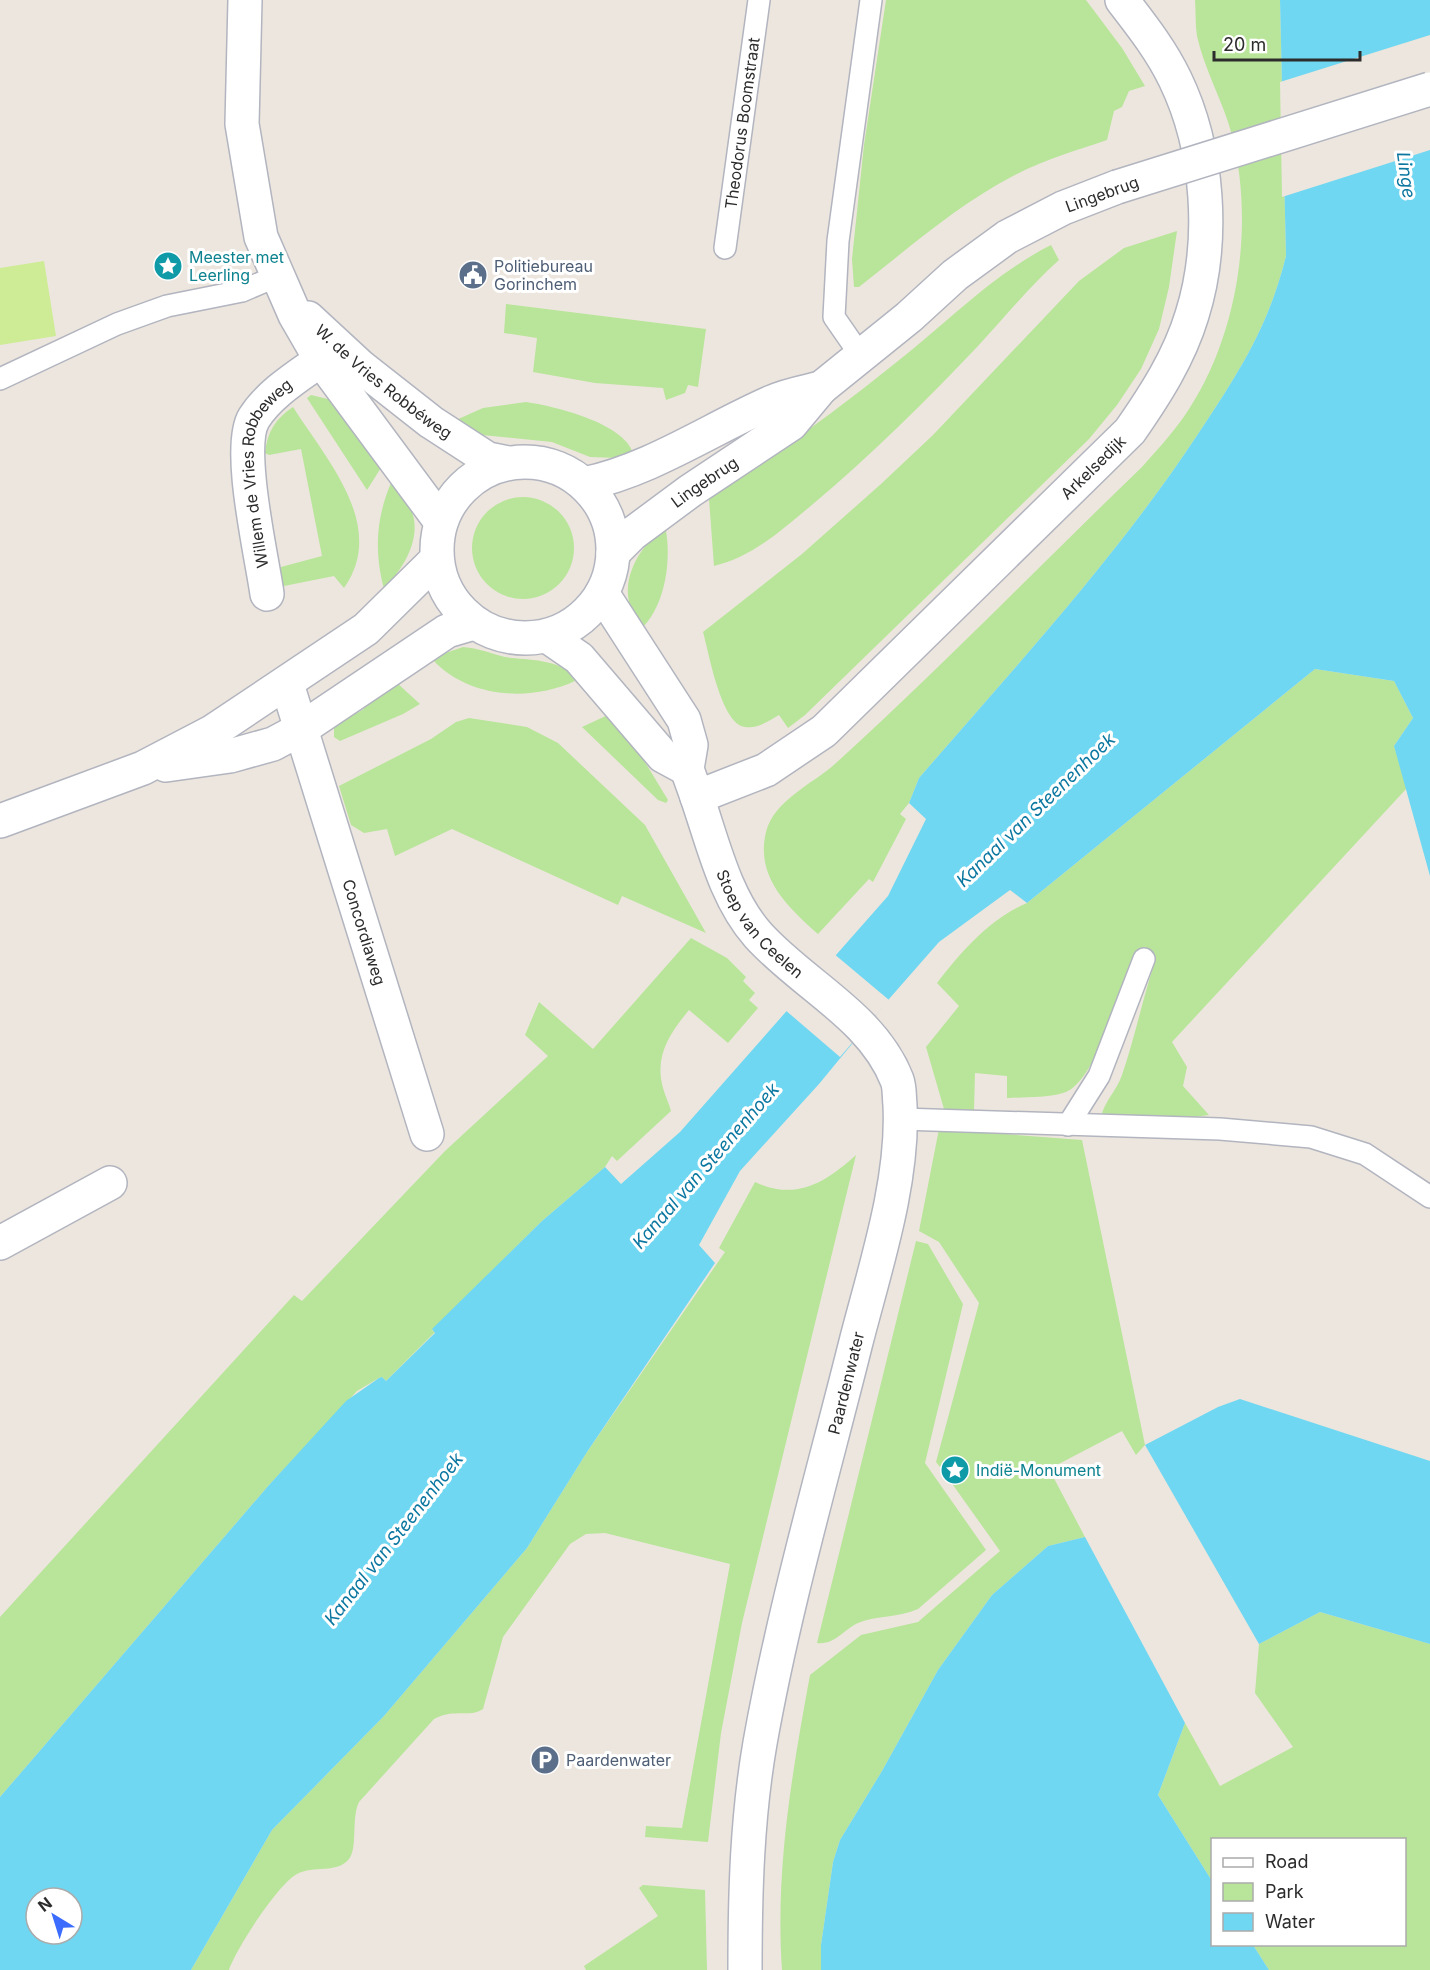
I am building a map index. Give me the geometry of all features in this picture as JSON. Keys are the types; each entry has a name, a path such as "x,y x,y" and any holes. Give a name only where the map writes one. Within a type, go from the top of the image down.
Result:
{"main road":[{"name":"W. de Vries Robbéweg","path":"245,0 242,124 261,237 295,315 330,353 488,459 508,463"},
{"name":"Arkelsedijk","path":"692,783 766,770 824,732 1086,477 1130,431 1157,393 1179,351 1193,315 1204,254 1201,165 1194,128 1176,81 1155,43 1122,0"},
{"name":"Lingebrug","path":"613,553 632,534 690,490 790,424 821,388 955,275 1007,237 1063,208 1117,188 1430,88"},
{"name":"W. de Vries Robbéweg","path":"277,276 441,522"},
{"name":"Willem de Vries Robbeweg","path":"267,594 247,458 247,434 254,419 273,397 330,353"},
{"name":"Lingebrug","path":"584,484 610,478 674,451 774,401 821,388"},
{"path":"508,463 540,463 556,467 584,484 603,508 609,522 613,553 612,567 602,593 579,620 547,636 509,638 474,623 463,613 445,589 437,559 441,522 453,498 472,480 508,463"},
{"path":"0,821 143,768 212,732 366,629 437,559"},
{"name":"Stoep van Ceelen","path":"602,593 653,667 684,720 691,745 692,783 725,877 744,915 765,942 872,1038"},
{"path":"143,768 230,756 273,744 301,729 447,631 474,623"},
{"path":"547,636 579,658 663,756 692,783"},
{"name":"Concordiaweg","path":"287,684 427,1134"},
{"name":"Paardenwater","path":"745,1970 745,1871 761,1742 776,1666 885,1227 902,1131 898,1083 872,1038"},
{"path":"0,1243 110,1183"}],"lane":[{"name":"Theodorus Boomstraat","path":"725,248 759,0"},
{"path":"861,356 834,317 838,242 871,0"},
{"path":"0,379 117,324 167,306 242,291 277,276"},
{"path":"1068,1125 1100,1076 1144,959"},
{"path":"901,1119 1220,1129 1311,1137 1365,1154 1430,1197"}],"green space":[{"path":"886,0 1086,0 1122,48 1145,86 1129,91 1122,107 1114,111 1107,140 1036,165 992,188 933,228 859,287 854,287 852,259 864,145"},
{"path":"1195,0 1280,0 1286,256 1270,306 1238,372 1165,482 1063,612 919,778 909,803 900,814 906,819 873,882 869,879 818,934 785,902 770,877 765,863 764,848 770,821 795,793 827,771 875,727 1142,467 1183,418 1202,387 1217,354 1229,318 1237,282 1242,207 1239,170 1232,135 1200,48 1196,32"},
{"path":"1177,231 1169,287 1159,329 1141,369 1117,405 1089,439 805,715 788,728 779,715 754,727 745,727 737,723 729,714 717,686 703,632 802,554 881,484 933,435 1079,281 1124,248"},
{"path":"1051,245 1059,260 898,427 835,485 779,532 742,556 714,566 709,499 852,397 990,284"},
{"path":"44,261 56,336 0,345 0,268"},
{"path":"506,304 706,329 698,387 688,385 685,393 666,400 663,388 595,383 533,372 537,338 504,333"},
{"path":"311,395 332,400 384,463 367,490 307,398"},
{"path":"526,402 570,412 603,425 627,442 633,453 618,458 590,457 552,442 482,435 456,420 483,408"},
{"path":"293,407 335,471 356,517 359,541 356,565 344,588 334,576 279,587 278,572 281,567 322,556 301,449 269,455 265,453 273,426"},
{"path":"391,483 409,505 415,528 405,561 384,589 379,562 378,535 382,509"},
{"path":"523,497 542,501 559,512 570,529 574,548 570,567 559,584 542,595 523,599 504,595 487,584 476,567 472,548 476,529 487,512 504,501"},
{"path":"665,526 668,551 662,593 651,617 643,627 634,614 629,600 628,586 636,560 644,547"},
{"path":"463,647 506,657 548,662 564,669 575,681 557,688 520,694 481,689 447,673 433,660 434,657"},
{"path":"1315,669 1394,681 1413,718 1394,746 1407,788 1172,1042 1187,1067 1183,1086 1209,1115 1174,1120 1101,1117 1122,1075 1156,958 1136,952 1097,1053 1087,1072 1075,1086 1056,1095 1007,1098 1007,1076 975,1073 974,1110 944,1109 926,1047 959,1006 937,983 956,960 988,927 1027,903"},
{"path":"397,683 420,704 403,714 340,741 334,737 334,726 354,710 357,713 364,709 363,703"},
{"path":"610,714 634,744 668,800 666,803 658,800 582,727"},
{"path":"469,718 527,727 558,743 645,825 706,933 622,896 618,905 452,829 395,856 387,829 364,833 351,825 339,786 431,739 456,722"},
{"path":"691,938 727,958 746,977 743,981 755,993 749,1000 758,1008 728,1043 689,1010 670,1036 662,1055 661,1076 671,1111 617,1161 612,1156 605,1167 542,1221 432,1330 435,1332 386,1381 382,1377 379,1378 357,1391 269,1485 0,1797 0,1617 294,1295 302,1301 445,1151 548,1056 525,1035 539,1002 593,1049"},
{"path":"939,1129 1082,1140 1145,1445 1136,1455 1122,1431 1049,1469 1085,1537 1048,1546 992,1595 938,1670 882,1771 840,1840 833,1862 821,1945 821,1970 782,1970 780,1933 783,1859 791,1785 810,1675 861,1635 918,1622 1000,1551 953,1485 959,1474 954,1466 940,1467 936,1462 979,1303 939,1242 919,1231"},
{"path":"856,1155 742,1623 721,1733 708,1842 645,1837 646,1826 682,1828 730,1564 605,1533 586,1534 570,1544 503,1637 483,1709 473,1713 448,1714 434,1719 359,1802 355,1816 352,1854 349,1859 344,1864 331,1868 303,1871 289,1880 258,1918 229,1970 191,1970 272,1830 384,1716 527,1548 587,1452 725,1252 719,1248 755,1182 784,1190 809,1186 833,1174"},
{"path":"916,1241 928,1244 963,1304 925,1463 986,1550 918,1609 903,1614 865,1620 829,1642 817,1643"},
{"path":"1320,1612 1430,1644 1430,1970 1269,1970 1254,1946 1406,1946 1406,1838 1211,1838 1211,1879 1158,1795 1185,1723 1220,1786 1293,1747 1255,1693 1259,1644"},
{"path":"643,1885 705,1890 707,1970 586,1970 584,1966 658,1916 639,1888"}],"water":[{"path":"1280,0 1430,0 1430,876 1394,746 1413,718 1394,681 1315,669 1027,903 1010,890 939,942 819,1084 740,1171 699,1245 715,1263 587,1452 527,1548 384,1716 272,1830 191,1970 0,1970 0,1797 269,1485 346,1401 379,1378 382,1377 386,1381 435,1333 432,1329 542,1221 605,1167 621,1184 680,1132 888,896 926,819 909,803 919,778 1063,612 1165,482 1250,351 1279,282 1286,256"},
{"path":"1240,1399 1430,1461 1430,1644 1320,1612 1259,1644 1145,1445 1218,1407"},
{"path":"1085,1537 1185,1723 1158,1795 1211,1879 1211,1946 1254,1946 1269,1970 821,1970 821,1945 833,1862 840,1840 882,1771 938,1670 992,1595 1048,1546"}],"pier":[{"path":"1430,35 1430,150 1282,197 1280,82"},
{"path":"833,953 889,1000 840,1057 784,1009"}],"place":[{"name":"Meester met Leerling","path":"168,266"},
{"name":"Politiebureau Gorinchem","path":"473,275"},
{"name":"Indië-Monument","path":"955,1470"},
{"name":"Paardenwater","path":"545,1760"}],"water label":[{"name":"Linge","path":"1406,175"},
{"name":"Kanaal van Steenenhoek","path":"1036,810"},
{"name":"Kanaal van Steenenhoek","path":"706,1166"},
{"name":"Kanaal van Steenenhoek","path":"394,1539"}]}
